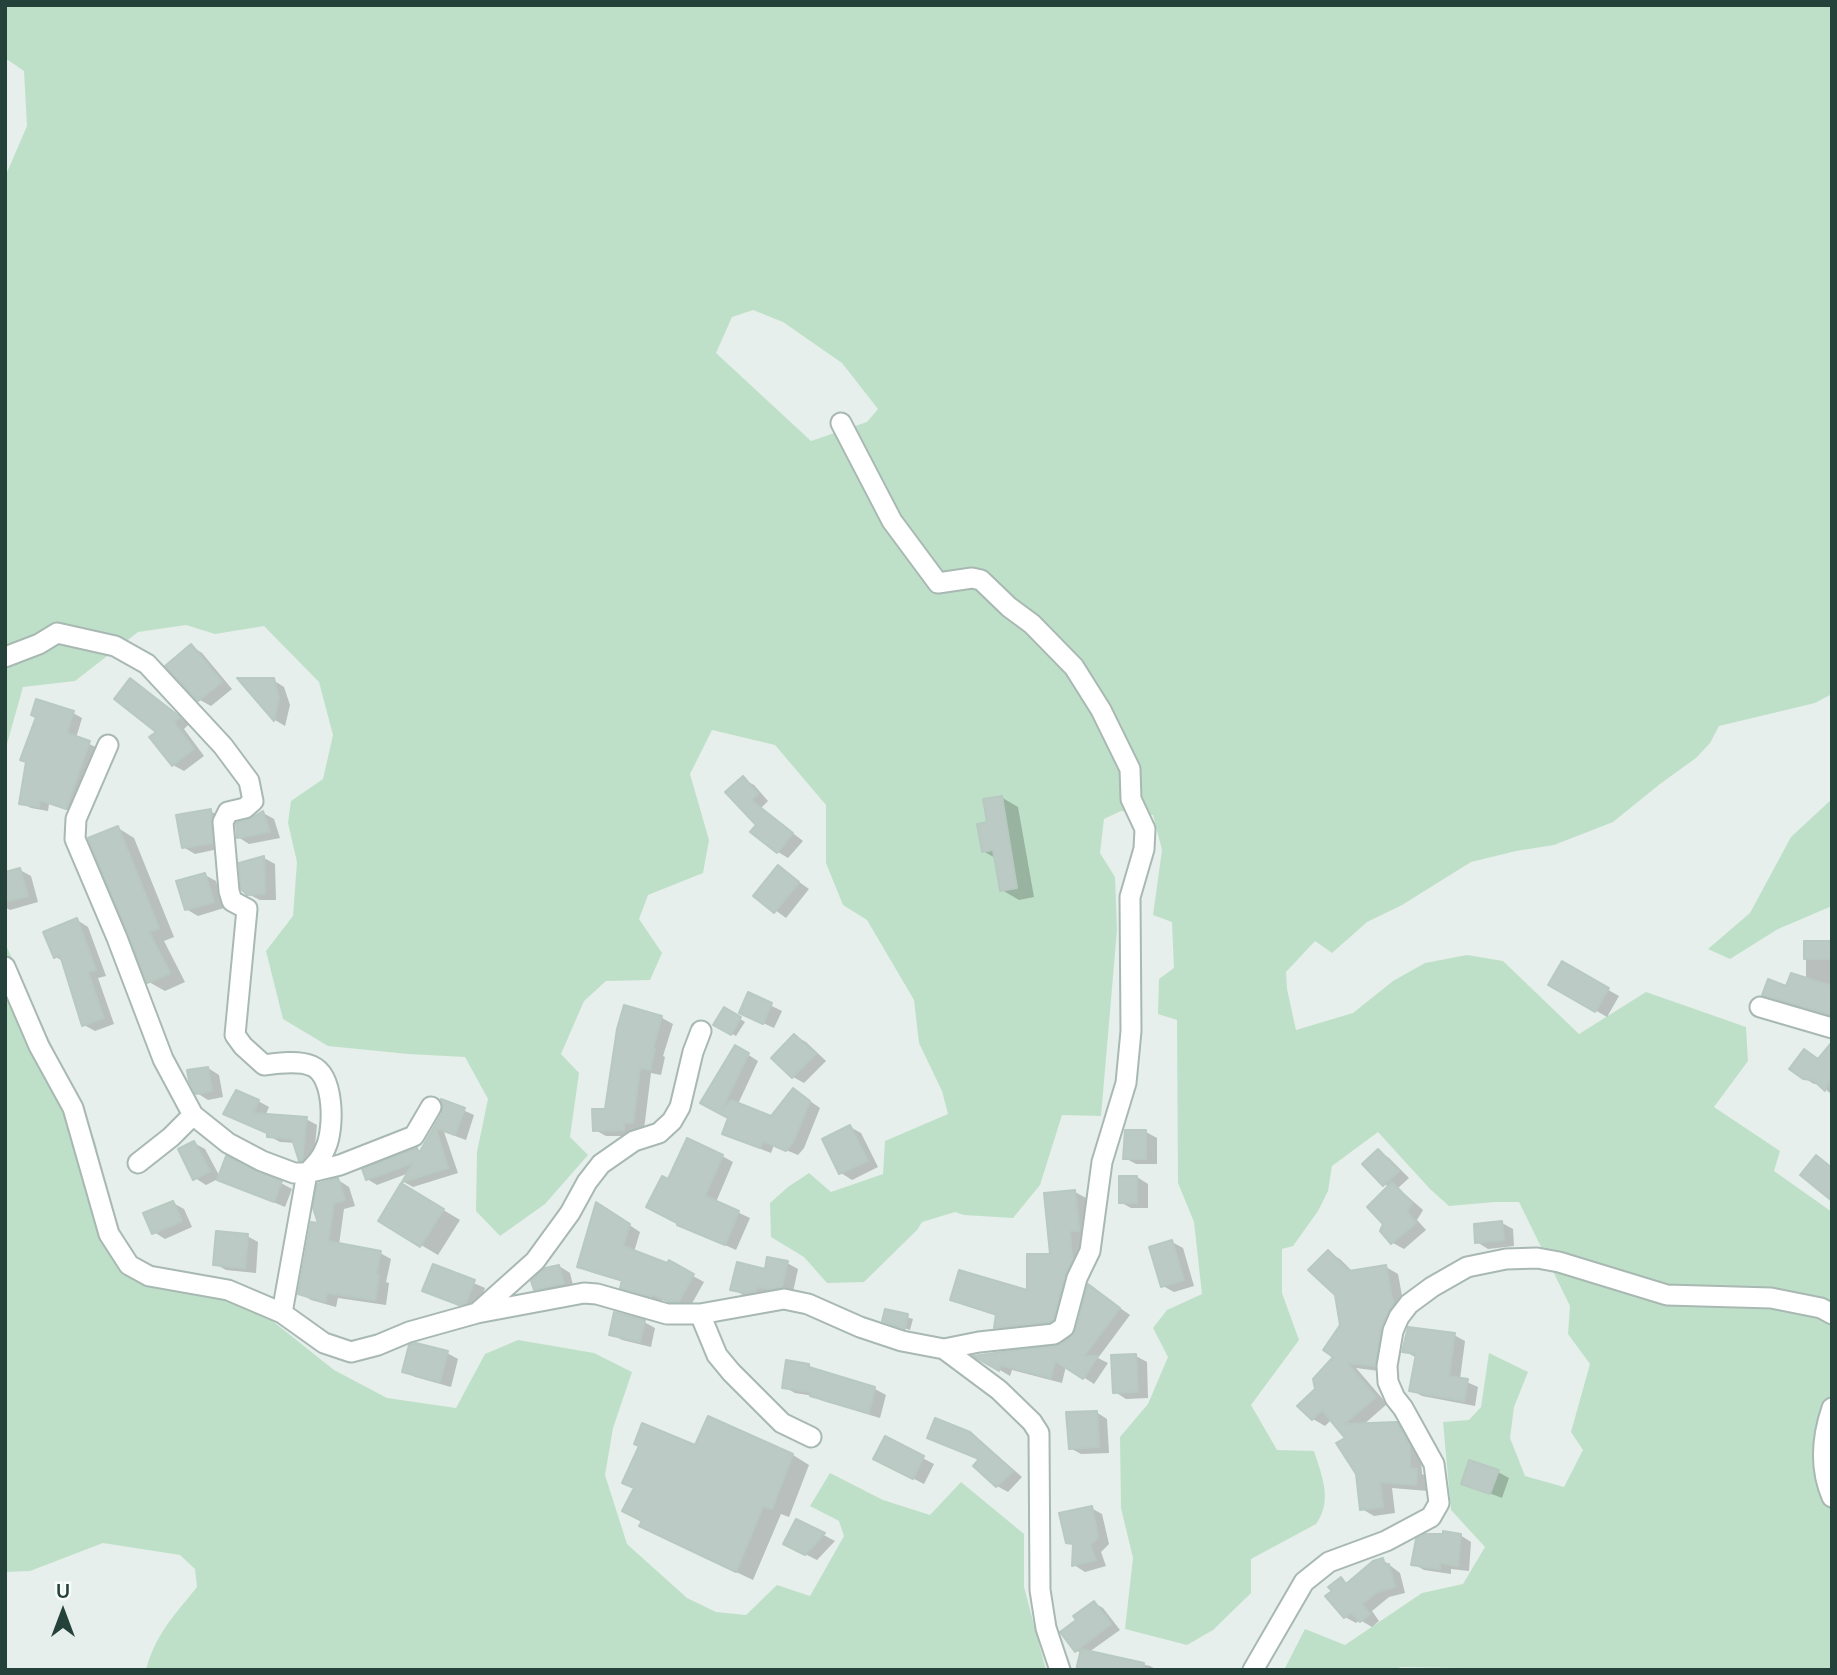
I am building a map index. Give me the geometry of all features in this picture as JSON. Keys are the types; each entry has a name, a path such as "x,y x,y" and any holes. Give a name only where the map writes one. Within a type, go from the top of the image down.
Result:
{"street":[{"path":"5,967 39,1046 73,1108 109,1234 129,1265 149,1276 228,1290 282,1313 324,1343 351,1352 477,1313 584,1293 597,1294 667,1314 700,1314 784,1299 827,1311 860,1328 902,1341 944,1349 979,1342 1054,1334 1064,1327 1077,1278 1090,1251 1102,1163 1126,1083 1131,1031 1130,897 1144,849 1145,829 1131,799 1130,769 1118,740 1074,667 1040,631 1009,607 981,580 972,578 938,583 892,521 841,423"},
{"path":"5,657 39,644 57,633 115,646 146,664 223,746 249,780 253,801 245,808 228,812 223,822 229,891 232,901 247,909 236,1035 243,1046 264,1065 285,1063 312,1066 328,1084 331,1102 328,1144 321,1159 307,1173 282,1313"},
{"path":"108,745 76,819 75,839 117,938 163,1059 193,1115 228,1143 262,1161 294,1173 307,1173 340,1164 414,1136 431,1107"},
{"path":"1760,1007 1832,1028"},
{"path":"477,1313 535,1261 601,1164 634,1142 659,1133 672,1121 680,1107 693,1052 701,1031"},
{"path":"138,1163 171,1137 193,1115"},
{"path":"1253,1670 1304,1581 1329,1562 1386,1541 1431,1517 1439,1503 1434,1464 1404,1408 1395,1398 1388,1382 1387,1366 1393,1331 1399,1317 1409,1304 1432,1287 1467,1267 1507,1259 1537,1258 1559,1262 1667,1296 1771,1298 1821,1308 1832,1314"},
{"path":"700,1314 717,1355 731,1372 782,1423 811,1437"},
{"path":"944,1349 999,1390 1032,1422 1039,1433 1040,1590 1046,1628 1060,1670"},
{"path":"1832,1408 1825,1429 1823,1451 1823,1465 1832,1497"}],"green space":[{"path":"5,5 1832,5 1832,694 1815,703 1719,726 1710,743 1696,758 1613,822 1554,845 1471,862 1402,905 1367,922 1332,953 1315,941 1286,972 1296,1030 1353,1013 1393,981 1425,963 1467,955 1503,961 1579,1034 1646,992 1746,1027 1748,1061 1714,1107 1780,1151 1774,1171 1832,1212 1832,1670 1463,1670 1400,1667 1396,1670 1284,1670 1305,1629 1345,1645 1422,1593 1463,1584 1485,1547 1451,1510 1443,1422 1469,1420 1481,1407 1489,1353 1528,1372 1514,1407 1510,1438 1525,1476 1564,1487 1583,1450 1571,1432 1590,1364 1568,1334 1570,1306 1519,1202 1449,1206 1378,1132 1332,1166 1328,1191 1318,1211 1293,1246 1282,1249 1282,1293 1299,1340 1251,1405 1277,1450 1314,1451 1325,1497 1321,1515 1316,1524 1251,1559 1251,1593 1213,1630 1187,1645 1125,1629 1133,1558 1121,1508 1120,1437 1148,1404 1168,1357 1153,1328 1167,1310 1202,1294 1194,1222 1178,1183 1177,1020 1158,1014 1159,979 1174,968 1172,922 1153,915 1162,850 1153,815 1121,811 1104,819 1100,853 1115,877 1117,930 1101,1116 1062,1115 1040,1185 1013,1218 955,1212 922,1222 864,1282 827,1283 804,1257 771,1237 770,1203 809,1173 831,1192 883,1174 885,1141 948,1114 942,1091 919,1043 914,1000 867,920 843,905 826,863 826,805 775,745 712,730 690,774 709,840 703,873 648,895 639,919 662,953 650,980 606,981 584,1001 561,1054 579,1073 570,1137 588,1155 545,1204 500,1236 476,1211 477,1152 488,1099 465,1057 328,1046 283,1019 266,951 293,916 297,862 288,823 291,801 323,779 333,735 319,682 264,626 215,634 186,625 138,632 75,681 23,687 5,751 5,177 27,126 24,71 5,58","holes":["753,310 783,322 842,363 878,409 867,422 811,441 716,353 732,317"]},
{"path":"1832,799 1832,906 1778,929 1730,959 1708,949 1750,913 1791,837"},
{"path":"5,943 95,1141 109,1203 114,1258 133,1280 218,1295 260,1311 334,1370 387,1398 456,1408 485,1354 518,1340 594,1353 632,1372 613,1428 605,1475 627,1544 687,1598 716,1612 746,1615 777,1585 810,1596 844,1536 839,1521 810,1506 830,1473 883,1500 930,1515 961,1482 1024,1534 1024,1587 1046,1670 146,1670 160,1635 197,1587 195,1569 180,1555 103,1543 30,1571 5,1572"}],"building":[{"path":"191,644 222,682 198,701 165,666"},
{"path":"130,678 180,717 174,722 194,749 172,766 149,737 156,732 114,699"},
{"path":"237,678 274,678 279,698 274,721"},
{"path":"36,699 74,711 67,733 90,741 66,809 40,800 39,807 19,804 26,762 20,760 36,717 31,715"},
{"path":"743,776 758,794 751,800 793,833 777,853 750,832 756,825 725,792"},
{"path":"1002,796 1017,888 1000,891 993,850 982,852 977,824 987,822 983,799"},
{"path":"211,809 213,843 182,848 176,815"},
{"path":"263,811 270,832 237,838 236,823 248,820"},
{"path":"118,826 159,928 149,932 170,973 147,983 88,838"},
{"path":"264,856 265,894 247,895 241,889 239,863"},
{"path":"778,865 799,882 774,913 753,896"},
{"path":"20,868 28,896 5,902 5,872"},
{"path":"205,873 214,902 185,910 176,881"},
{"path":"77,918 96,970 88,972 104,1018 82,1026 60,955 54,958 43,932"},
{"path":"1804,941 1832,941 1832,959 1804,959"},
{"path":"1562,961 1609,988 1595,1012 1548,985"},
{"path":"1791,973 1832,986 1832,1015 1762,995 1768,979 1786,986"},
{"path":"748,992 772,1003 763,1024 739,1013"},
{"path":"624,1005 662,1016 650,1070 640,1068 633,1123 624,1123 624,1130 593,1131 592,1109 605,1109 617,1029"},
{"path":"724,1007 741,1017 731,1035 713,1025"},
{"path":"794,1034 816,1054 792,1078 771,1058"},
{"path":"1832,1042 1832,1073 1825,1091 1813,1080 1803,1079 1789,1069 1804,1049 1818,1059"},
{"path":"735,1045 749,1053 722,1109 731,1100 771,1116 793,1088 810,1101 793,1142 786,1151 763,1141 760,1148 722,1134 728,1118 700,1103"},
{"path":"208,1067 212,1091 196,1094 187,1070"},
{"path":"236,1090 259,1100 253,1113 307,1117 302,1161 299,1161 292,1139 267,1137 267,1133 223,1114"},
{"path":"441,1099 465,1108 455,1135 436,1128 448,1168 402,1182 413,1163 366,1180 362,1169 417,1148 419,1153 442,1113"},
{"path":"850,1125 868,1161 839,1174 822,1139"},
{"path":"1125,1130 1146,1130 1146,1159 1123,1159"},
{"path":"687,1138 723,1155 705,1196 739,1211 725,1245 677,1225 646,1207 662,1176 668,1179"},
{"path":"194,1141 210,1171 193,1180 178,1149"},
{"path":"1378,1149 1399,1171 1383,1186 1362,1164"},
{"path":"1816,1155 1832,1168 1832,1201 1800,1175"},
{"path":"226,1156 282,1181 274,1202 217,1180"},
{"path":"1119,1176 1137,1176 1137,1203 1119,1203"},
{"path":"338,1178 345,1200 334,1203 328,1241 381,1251 375,1300 327,1293 325,1302 298,1294 311,1222 318,1223 313,1208 317,1184"},
{"path":"1392,1182 1412,1203 1407,1212 1416,1223 1391,1244 1380,1231 1383,1224 1367,1207"},
{"path":"401,1183 444,1209 420,1247 378,1221"},
{"path":"1075,1190 1079,1231 1070,1231 1072,1261 1065,1275 1053,1320 994,1328 996,1314 950,1300 959,1270 1027,1290 1027,1254 1050,1254 1044,1193"},
{"path":"173,1201 182,1221 152,1234 143,1213"},
{"path":"596,1202 630,1224 623,1246 667,1263 669,1260 694,1274 679,1302 669,1302 652,1294 651,1297 620,1288 622,1280 577,1267"},
{"path":"1502,1221 1504,1240 1475,1243 1474,1224"},
{"path":"216,1231 248,1234 245,1268 213,1265"},
{"path":"1172,1240 1184,1280 1161,1287 1149,1247"},
{"path":"1328,1250 1349,1271 1386,1265 1393,1304 1382,1326 1375,1366 1347,1363 1376,1397 1344,1424 1397,1422 1410,1445 1410,1468 1417,1469 1416,1485 1380,1482 1383,1507 1360,1510 1356,1474 1336,1443 1345,1438 1322,1410 1312,1420 1297,1406 1315,1389 1313,1379 1333,1357 1323,1350 1340,1325 1335,1295 1308,1270"},
{"path":"767,1257 788,1261 782,1287 757,1287 756,1292 745,1293 730,1290 737,1262 765,1269"},
{"path":"433,1264 475,1280 466,1303 459,1305 422,1291"},
{"path":"559,1265 564,1283 534,1290 531,1281 545,1268"},
{"path":"1088,1284 1120,1308 1084,1356 1098,1356 1083,1379 1055,1361 1051,1378 1000,1365 999,1371 973,1356 1061,1344 1076,1330"},
{"path":"885,1309 908,1314 905,1329 882,1321"},
{"path":"614,1312 645,1320 640,1342 609,1335"},
{"path":"1408,1327 1455,1333 1449,1376 1468,1379 1464,1401 1409,1391 1416,1354 1402,1352"},
{"path":"416,1343 448,1351 440,1382 402,1372 409,1345"},
{"path":"1136,1354 1138,1392 1113,1393 1111,1355"},
{"path":"786,1360 809,1364 809,1367 875,1387 869,1413 810,1396 811,1392 782,1388"},
{"path":"1097,1411 1099,1447 1069,1449 1066,1412"},
{"path":"708,1416 793,1454 772,1509 763,1506 736,1572 639,1526 642,1521 622,1511 634,1488 622,1483 639,1446 634,1444 642,1423 695,1445"},
{"path":"935,1418 970,1432 1013,1471 996,1487 973,1466 979,1459 927,1438"},
{"path":"885,1436 924,1456 913,1479 873,1459"},
{"path":"1469,1460 1499,1470 1490,1494 1461,1484"},
{"path":"1092,1506 1098,1538 1090,1545 1096,1560 1072,1566 1073,1544 1066,1543 1059,1513"},
{"path":"796,1519 825,1533 805,1555 783,1544"},
{"path":"1443,1531 1461,1534 1458,1566 1440,1563 1440,1569 1411,1565 1416,1539 1425,1534 1443,1534"},
{"path":"1383,1558 1385,1565 1389,1564 1395,1587 1377,1592 1362,1604 1370,1614 1360,1622 1351,1613 1344,1618 1325,1596 1332,1591 1328,1587 1341,1577 1346,1584 1373,1561"},
{"path":"1094,1601 1111,1624 1075,1652 1060,1632 1076,1620 1073,1616"},
{"path":"1081,1649 1144,1663 1143,1670 1076,1670"}]}
